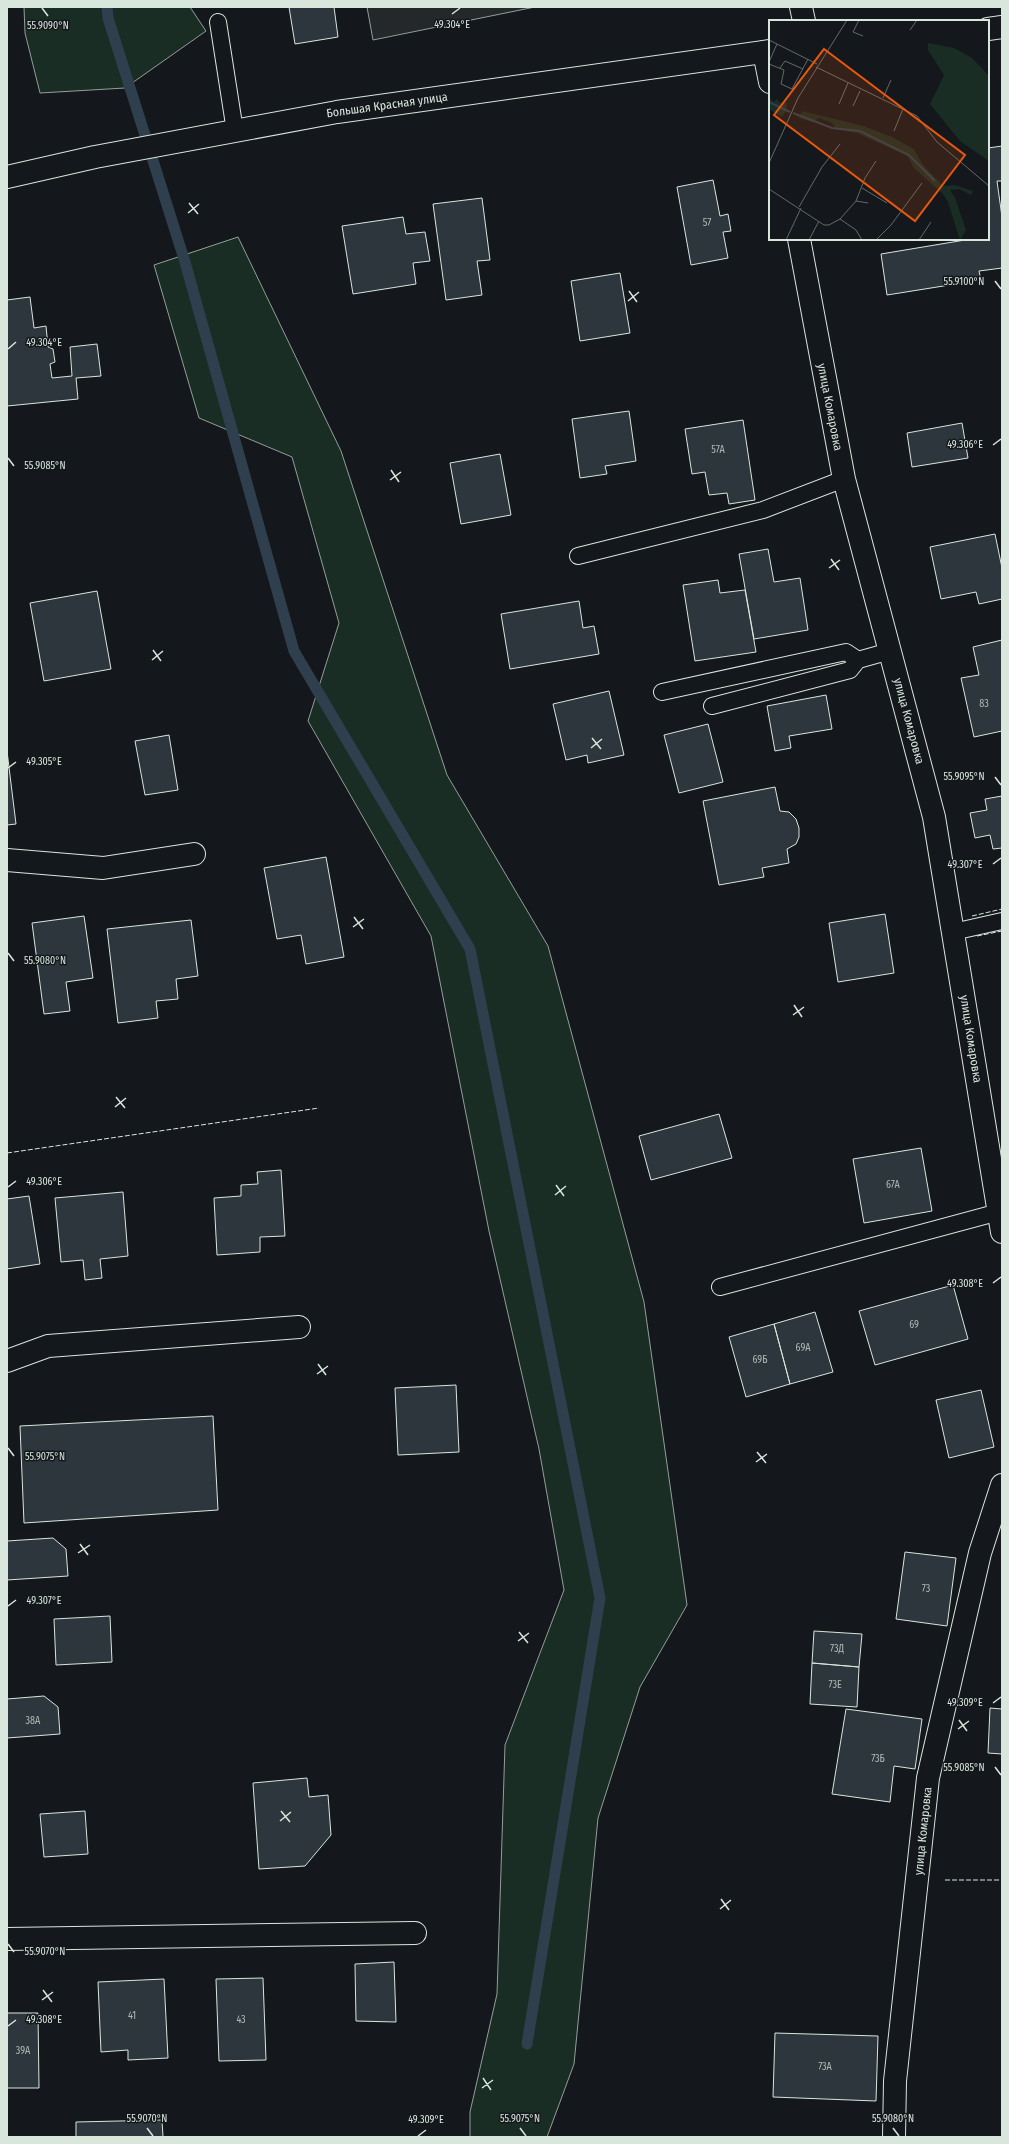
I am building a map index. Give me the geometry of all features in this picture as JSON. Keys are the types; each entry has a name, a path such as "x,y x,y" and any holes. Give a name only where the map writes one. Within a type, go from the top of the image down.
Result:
{"street":[{"path":"801,7 804,20"},
{"path":"989,29 1002,27"},
{"path":"767,51 769,72"},
{"name":"Большая Красная улица","path":"7,178 95,157 337,112 767,51"},
{"name":"улица Комаровка","path":"799,240 844,479 934,817 1000,1222"},
{"path":"7,860 103,868 194,854"},
{"path":"7,1361 48,1346 299,1327"},
{"name":"улица Комаровка","path":"894,2137 895,2081 928,1778 980,1553 1002,1485"},
{"path":"7,1939 414,1933"}],"lane":[{"path":"218,22 235,131"},
{"path":"578,556 763,510 844,479"},
{"path":"712,706 850,670 858,660 890,651"},
{"path":"662,692 846,652 858,660"},
{"path":"953,932 1002,921"},
{"path":"720,1287 1000,1222"}],"green space":[{"path":"24,7 190,7 206,31 125,88 40,93 25,33"},
{"path":"238,237 341,451 447,775 548,946 644,1302 687,1605 640,1687 598,1818 574,2064 547,2137 470,2137 470,2112 497,1994 505,1745 564,1590 539,1449 489,1231 431,936 308,721 339,623 292,457 199,418 154,265"}],"shaded area":[{"path":"367,7 535,7 373,40"}],"building":[{"path":"289,7 334,7 338,37 295,44"},
{"path":"1002,146 1002,181 997,181 1002,217 1002,268 979,271 981,280 887,295 881,254 965,240 989,240 989,148"},
{"path":"713,180 720,216 728,214 731,231 723,232 728,258 691,265 677,187"},
{"path":"482,198 490,260 477,261 482,295 446,300 433,204"},
{"path":"403,217 406,234 425,232 430,261 413,263 416,284 353,294 342,226"},
{"path":"620,273 630,333 580,341 571,281"},
{"path":"30,297 34,328 46,326 48,347 53,349 55,362 50,364 52,378 72,376 70,347 97,344 101,376 76,378 78,399 7,406 7,300"},
{"path":"629,411 636,461 605,466 607,474 580,478 572,419"},
{"path":"743,420 755,500 729,504 727,493 709,495 705,472 692,474 685,429"},
{"path":"962,423 968,458 912,467 907,433"},
{"path":"500,454 511,515 461,524 450,463"},
{"path":"995,534 1002,568 1002,599 979,604 976,592 941,599 930,547"},
{"path":"768,549 774,582 800,578 808,630 754,639 739,554"},
{"path":"718,580 720,593 745,590 756,652 695,661 683,585"},
{"path":"97,591 111,669 44,681 30,603"},
{"path":"579,601 583,628 594,626 599,654 510,669 501,614"},
{"path":"1002,640 1002,731 974,737 961,678 979,675 973,647"},
{"path":"609,691 624,755 588,763 587,755 566,760 553,704"},
{"path":"826,695 832,729 789,736 791,748 775,751 767,706"},
{"path":"708,724 723,782 679,793 664,735"},
{"path":"169,735 178,790 145,795 135,741"},
{"path":"7,751 16,824 7,825"},
{"path":"775,787 780,811 789,812 796,819 799,828 799,837 796,844 787,849 789,863 762,868 764,877 719,885 703,801"},
{"path":"1002,796 1002,848 993,849 990,835 975,838 970,813 987,810 985,799"},
{"path":"326,857 344,957 306,964 301,935 277,939 264,868"},
{"path":"885,914 894,973 838,982 829,923"},
{"path":"84,916 93,978 66,982 70,1011 44,1014 32,923"},
{"path":"191,920 198,976 176,979 178,999 156,1001 158,1018 118,1023 107,929"},
{"path":"719,1114 732,1158 651,1180 639,1136"},
{"path":"921,1148 932,1211 864,1223 853,1159"},
{"path":"281,1170 285,1236 260,1237 260,1252 217,1255 214,1198 241,1196 241,1185 258,1184 257,1172"},
{"path":"123,1192 128,1256 100,1259 102,1278 85,1280 83,1260 61,1262 55,1198"},
{"path":"29,1196 40,1264 7,1269 7,1199"},
{"path":"953,1285 968,1339 875,1365 859,1311"},
{"path":"815,1312 833,1372 790,1384 774,1324"},
{"path":"774,1324 790,1384 746,1397 729,1337"},
{"path":"456,1385 459,1452 398,1455 395,1388"},
{"path":"981,1390 994,1447 949,1458 936,1400"},
{"path":"213,1416 218,1510 24,1523 20,1426"},
{"path":"53,1538 66,1549 68,1576 7,1580 7,1541"},
{"path":"905,1552 956,1558 947,1626 896,1619"},
{"path":"110,1616 112,1662 56,1665 54,1619"},
{"path":"814,1631 862,1634 859,1667 812,1663"},
{"path":"812,1663 859,1667 857,1707 810,1704"},
{"path":"44,1696 58,1707 60,1734 7,1738 7,1699"},
{"path":"990,1708 1002,1709 1002,1754 988,1753"},
{"path":"846,1709 922,1719 915,1769 894,1766 890,1802 832,1794"},
{"path":"307,1778 309,1797 328,1795 331,1835 305,1866 259,1869 253,1783"},
{"path":"85,1811 88,1854 44,1857 40,1814"},
{"path":"394,1962 396,2022 356,2021 355,1964"},
{"path":"263,1978 266,2060 219,2061 216,1979"},
{"path":"164,1979 168,2058 128,2060 128,2050 101,2052 98,1982"},
{"path":"7,2013 38,2013 39,2088 7,2088"},
{"path":"775,2033 878,2036 876,2101 773,2097"},
{"path":"162,2120 163,2137 76,2137 76,2122"}],"waterway":[{"path":"107,7 108,18 185,262 294,651 470,949 600,1598 527,2044"}],"fence":[{"path":"972,916 1002,909"},
{"path":"977,936 1002,931"},
{"path":"7,1153 319,1108"},
{"path":"945,1880 1002,1880"}]}
